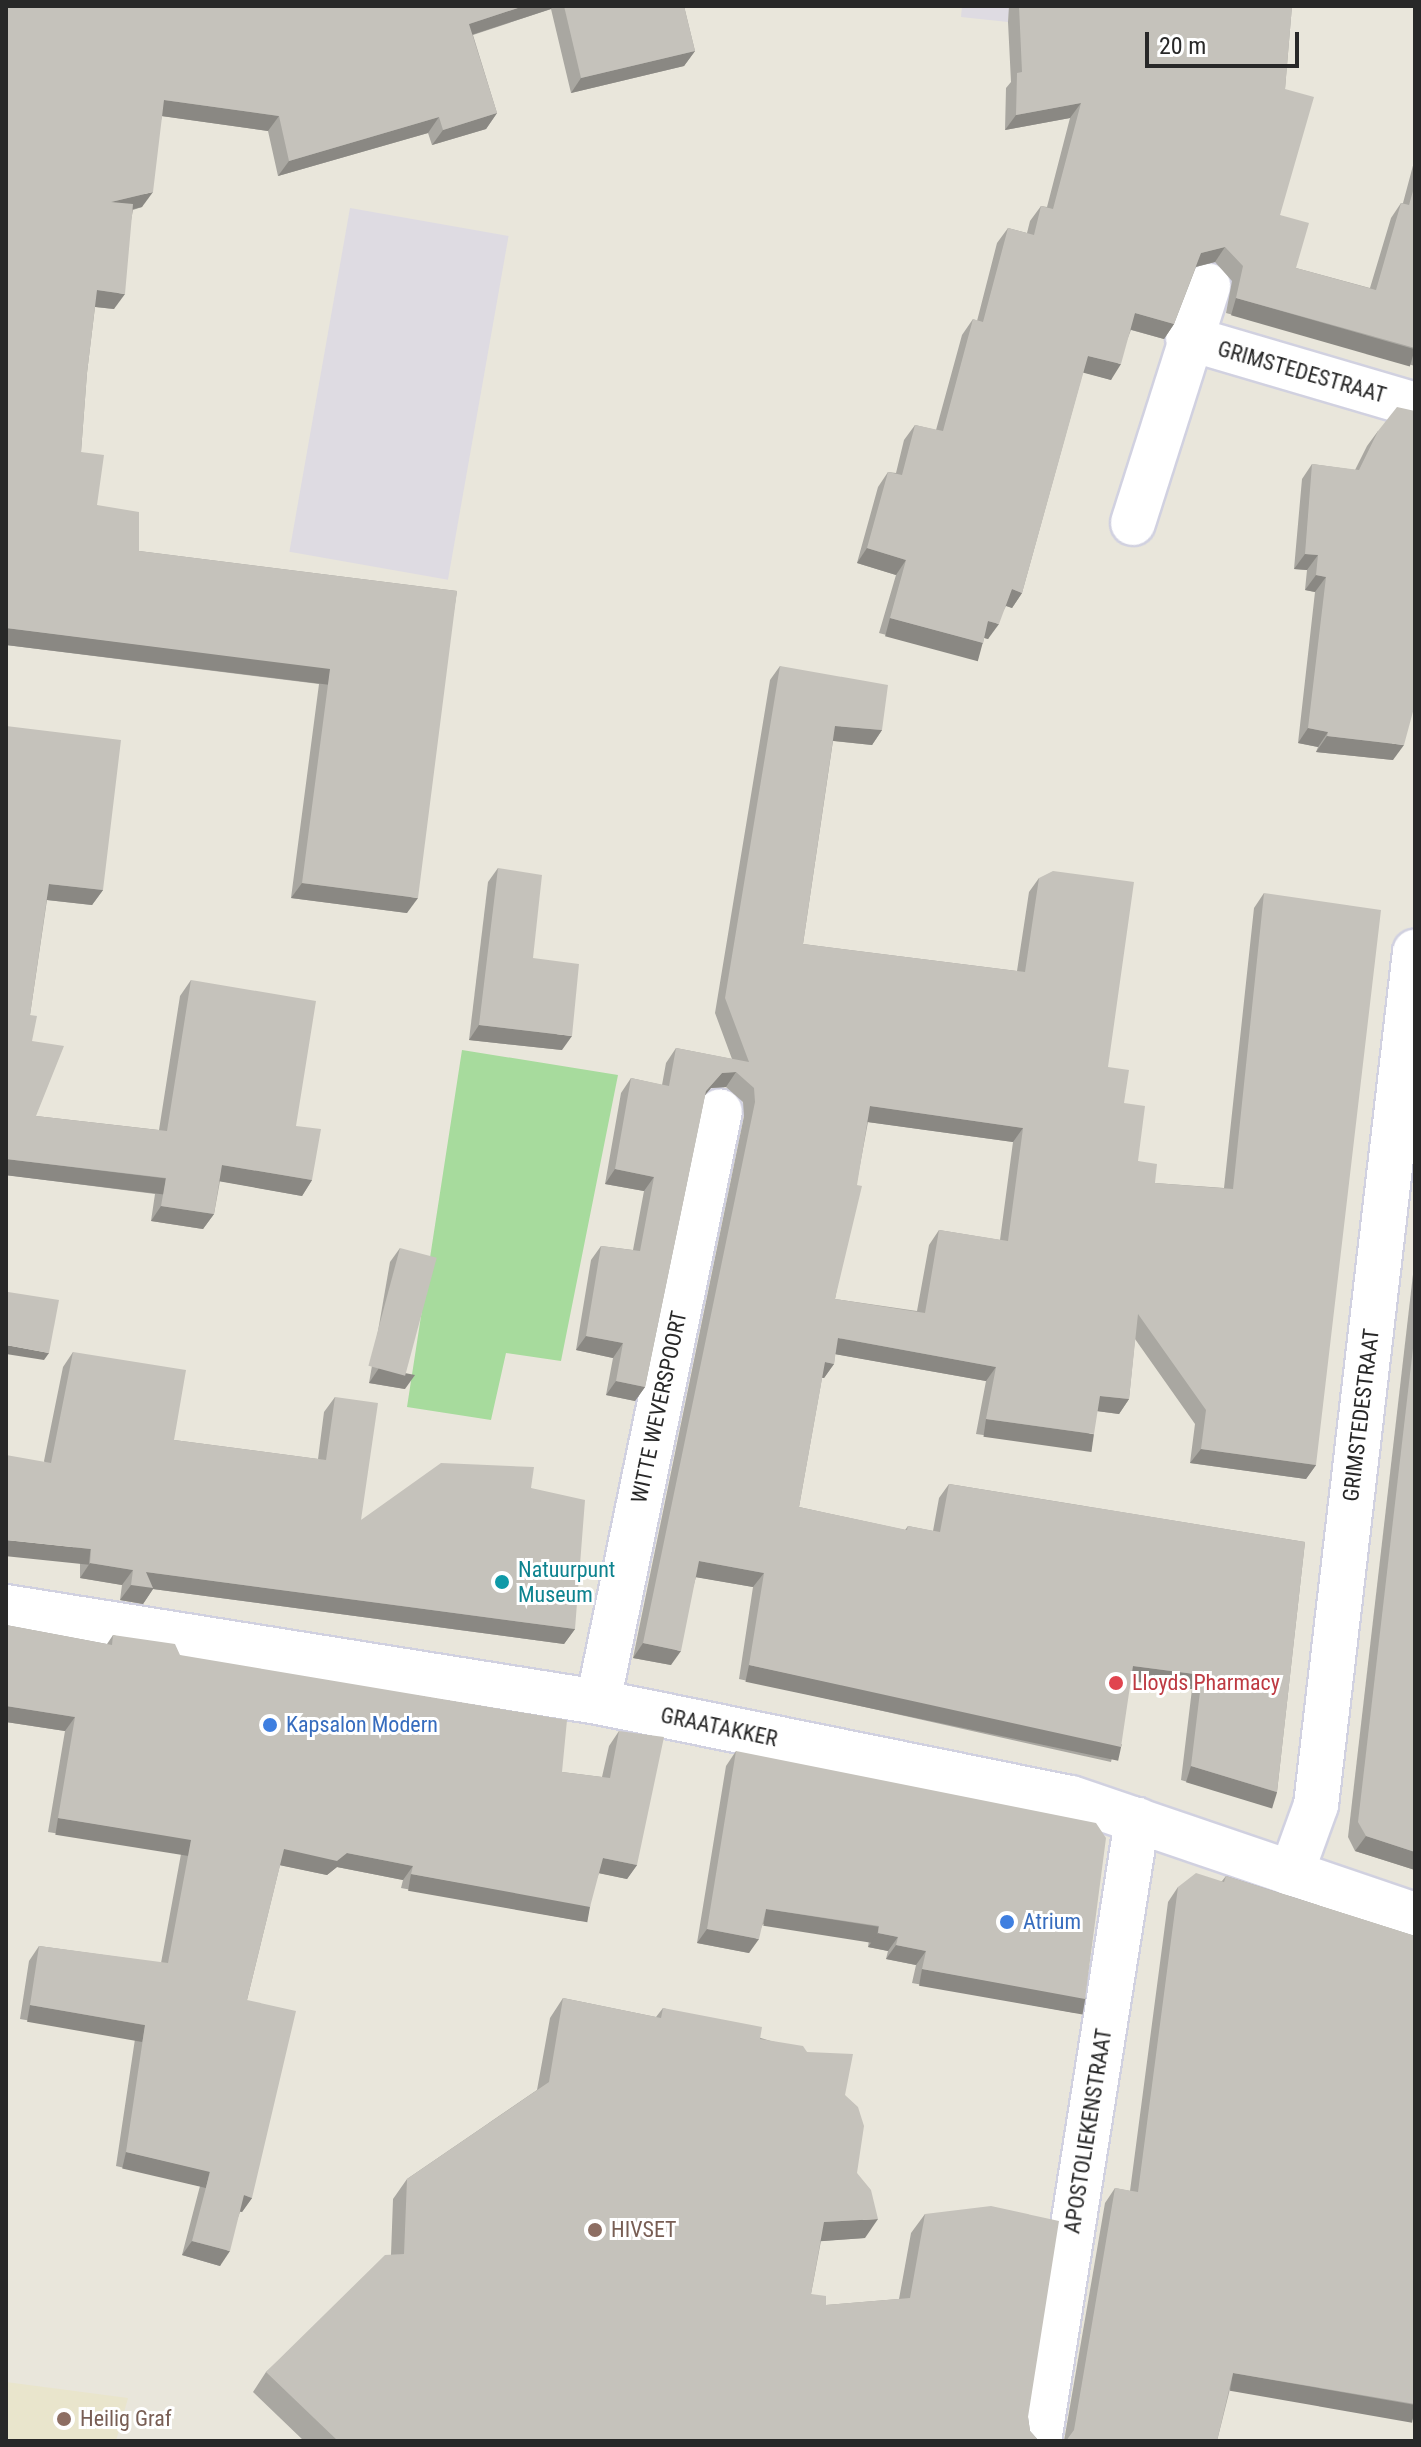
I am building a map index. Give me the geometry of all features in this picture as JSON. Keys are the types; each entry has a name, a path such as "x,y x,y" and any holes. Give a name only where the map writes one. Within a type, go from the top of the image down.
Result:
{"street":[{"name":"GRIMSTEDESTRAAT","path":"1133,523 1188,338 1208,286"},
{"name":"GRIMSTEDESTRAAT","path":"1188,338 1415,405"},
{"name":"GRIMSTEDESTRAAT","path":"1291,1874 1316,1805 1415,952"},
{"name":"WITTE WEVERSPOORT","path":"598,1702 720,1111"},
{"name":"GRAATAKKER","path":"6,1607 598,1702 1071,1798 1415,1915"},
{"name":"APOSTOLIEKENSTRAAT","path":"1039,2441 1137,1820"}],"shaded area":[{"path":"962,6 1010,6 1008,22 961,17"},
{"path":"350,208 509,236 448,580 289,552"},
{"name":"Heilig Graf","path":"6,2382 128,2398 116,2441 6,2441"}],"green space":[{"path":"462,1050 618,1075 561,1361 506,1353 491,1420 407,1407"}],"building":[{"path":"6,6 524,6 469,24 497,113 443,130 439,117 289,161 279,116 164,100 153,192 111,202 133,204 125,294 97,290 87,373 81,452 104,455 97,505 139,512 139,551 457,591 418,898 302,883 330,669 6,628"},
{"path":"564,6 684,6 695,51 581,78"},
{"path":"1019,6 1292,6 1285,89 1314,97 1280,215 1309,223 1296,268 1376,290 1401,203 1409,205 1415,184 1415,348 1236,298 1243,266 1225,247 1201,253 1174,324 1135,313 1121,364 1088,356 1022,593 1012,589 999,624 988,621 983,643 890,618 906,560 867,548 888,472 902,475 915,425 943,431 973,319 983,322 1008,228 1034,235 1041,206 1053,209 1081,103 1016,115 1017,73 1022,72"},
{"path":"1397,407 1415,411 1415,704 1404,745 1327,736 1328,732 1308,728 1326,577 1316,575 1318,555 1305,554 1312,464 1359,470 1378,431"},
{"path":"780,666 888,685 882,730 835,726 803,944 1025,972 1039,878 1053,871 1134,882 1108,1067 1129,1070 1124,1103 1145,1106 1138,1161 1157,1164 1155,1183 1233,1189 1264,893 1381,910 1316,1465 1201,1449 1206,1410 1138,1314 1129,1399 1100,1396 1094,1434 986,1419 996,1367 838,1338 834,1364 825,1362 799,1507 907,1530 908,1526 940,1532 949,1484 1305,1542 1277,1792 1191,1766 1202,1675 1133,1666 1121,1747 749,1665 764,1573 699,1561 681,1651 643,1643 755,1102 754,1088 736,1072 722,1073 706,1091 645,1387 616,1381 623,1343 586,1336 601,1246 640,1251 654,1177 615,1169 631,1078 669,1086 676,1048 749,1062 725,998","holes":["870,1106 1023,1128 1008,1241 939,1230 925,1313 835,1299 862,1186 857,1185"]},
{"path":"6,726 121,740 103,890 49,884 30,1015 37,1016 32,1041 64,1046 36,1116 167,1131 191,980 316,1001 296,1126 321,1129 312,1180 222,1165 214,1214 161,1206 166,1178 6,1159"},
{"path":"498,868 542,875 533,958 579,964 572,1036 479,1025"},
{"path":"400,1248 437,1258 405,1376 368,1366"},
{"path":"8,1292 59,1300 49,1353 6,1345"},
{"path":"1415,1331 1415,1852 1366,1836 1358,1822"},
{"path":"73,1352 186,1370 174,1440 326,1460 335,1397 378,1403 361,1520 441,1463 534,1467 531,1488 585,1500 575,1629 146,1572 153,1588 131,1585 133,1570 90,1563 91,1549 6,1540 6,1455 51,1463"},
{"path":"6,1625 112,1645 113,1635 175,1644 180,1655 567,1720 562,1772 610,1778 619,1731 664,1737 637,1865 603,1858 590,1907 411,1874 413,1866 347,1853 337,1861 284,1849 247,2000 296,2011 252,2198 244,2195 230,2251 192,2241 210,2172 126,2152 145,2025 30,2005 39,1946 168,1963 191,1840 58,1818 75,1717 6,1706"},
{"path":"736,1751 1096,1823 1106,1838 1085,1999 922,1969 926,1951 896,1945 898,1937 878,1933 879,1926 766,1909 759,1939 707,1929"},
{"path":"1196,1873 1224,1882 1226,1876 1415,1936 1415,2404 1233,2373 1217,2441 1066,2441 1074,2430 1115,2188 1138,2192 1178,1887"},
{"name":"HIVSET","path":"563,1998 661,2018 663,2008 762,2027 760,2039 803,2046 807,2052 853,2054 845,2095 858,2107 864,2126 857,2173 871,2190 878,2219 824,2222 811,2294 826,2296 826,2305 910,2298 925,2214 991,2206 1059,2221 1028,2417 1030,2431 1039,2441 338,2441 266,2372 385,2255 404,2254 407,2179 549,2082"}],"place":[{"name":"Natuurpunt Museum","path":"502,1582"},
{"name":"Lloyds Pharmacy","path":"1116,1683"},
{"name":"Kapsalon Modern","path":"270,1725"},
{"name":"Atrium","path":"1007,1922"},
{"name":"HIVSET","path":"595,2230"},
{"name":"Heilig Graf","path":"64,2419"}]}
